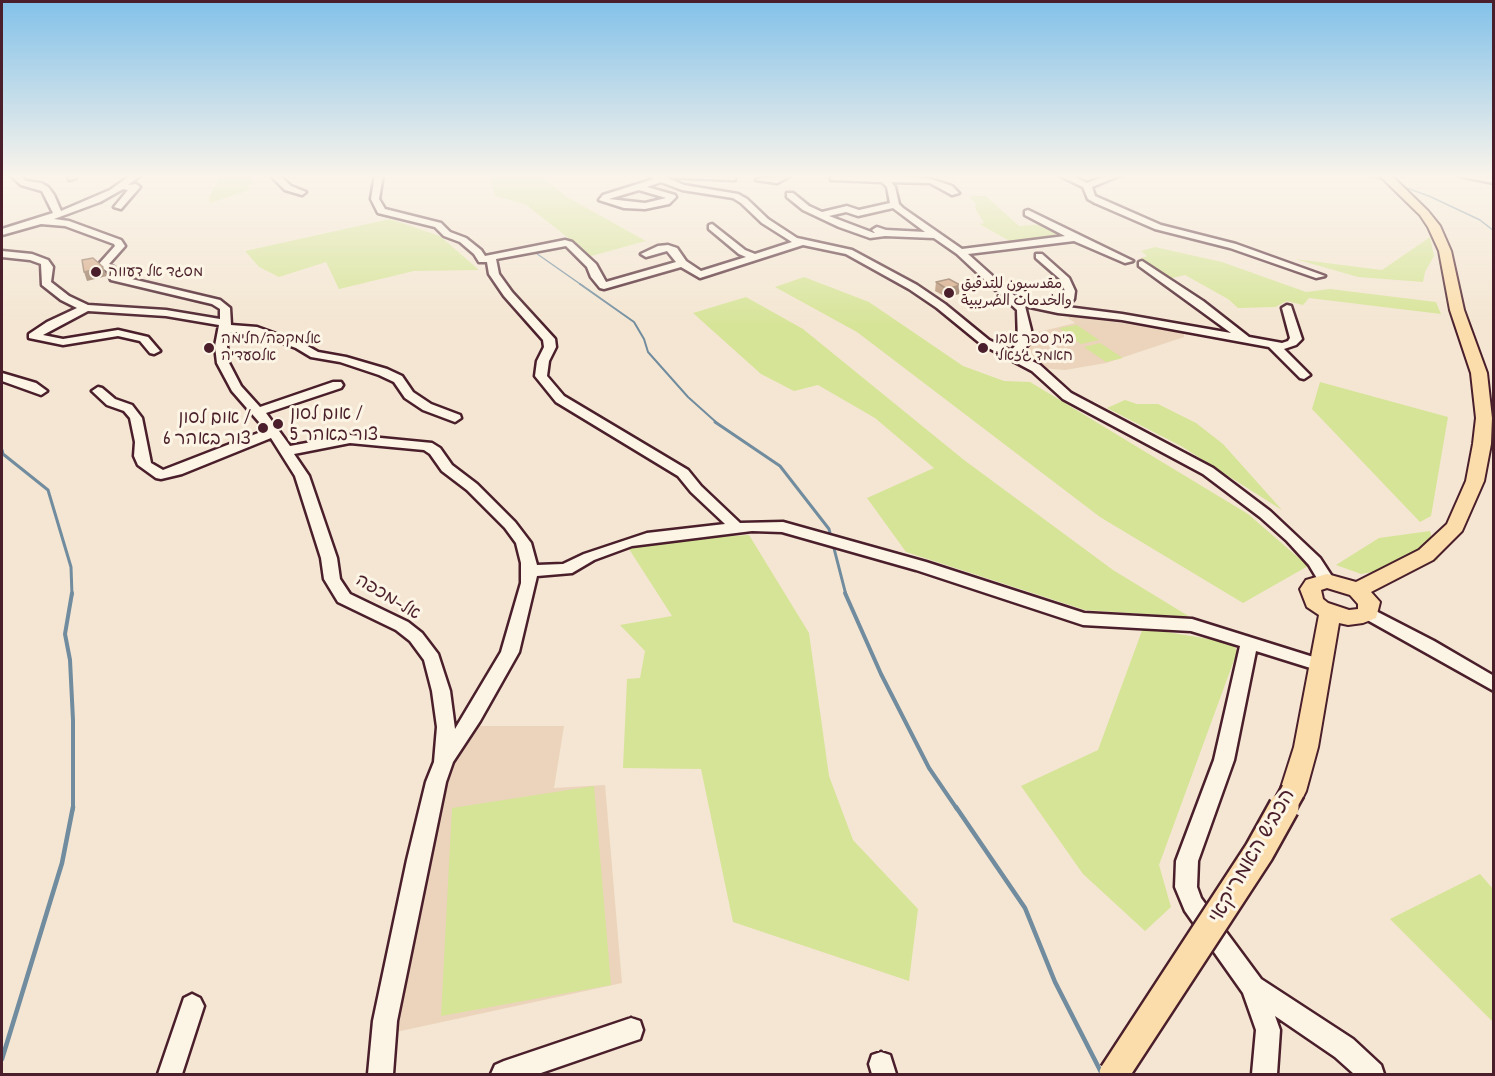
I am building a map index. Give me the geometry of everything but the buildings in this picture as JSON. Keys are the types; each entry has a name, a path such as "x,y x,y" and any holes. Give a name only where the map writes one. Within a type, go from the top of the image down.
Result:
{"main road":[{"path":"1357,590 1426,555 1455,527 1475,481 1484,418 1479,373 1457,310 1442,243 1433,225"},
{"path":"1328,581 1357,590 1368,602 1368,613 1348,618 1321,608 1310,595 1313,585 1328,581"},
{"name":"הכביש האמריקאי","path":"1114,1074 1259,852 1293,791 1306,747 1330,613"}],"street":[{"path":"2,232 26,225"},
{"path":"72,225 118,242 120,246 103,265 113,271 116,278 216,302 225,308 225,325"},
{"path":"438,225 447,234 464,240 478,252 482,260 569,244 592,266 595,275 604,286 682,263"},
{"path":"772,225 802,242 837,248 862,258 928,297 985,342 1036,368 1067,396 1192,461 1227,485 1292,538 1315,562 1328,581"},
{"path":"846,225 873,236 885,233 934,235"},
{"path":"921,225 960,252 1022,309 1024,342 1013,356"},
{"path":"1051,225 1128,261"},
{"path":"1154,225 1233,246 1320,276"},
{"path":"712,227 742,252 752,256"},
{"path":"871,228 885,233"},
{"path":"960,252 1075,238"},
{"path":"646,254 658,249 674,250 682,263 700,274 802,242"},
{"path":"2,254 32,257 45,262 48,267 46,282 65,298 86,308 166,313 253,329 300,346 315,355 342,359 382,372 398,380 409,395 455,418"},
{"path":"1039,256 1064,278 1070,291 1069,299 1058,310"},
{"path":"491,257 494,274 508,294 549,339 550,347 543,361 541,376 560,399 683,473 696,489 737,528"},
{"path":"1142,264 1246,339"},
{"path":"1013,300 1058,310 1122,317 1288,345 1296,339 1287,308"},
{"path":"86,308 51,324 33,336 63,342 118,333 144,339 154,351"},
{"name":"אל-מכפה","path":"225,325 221,346 223,363 236,388 274,432 302,476 313,503 329,558 332,579 344,598 402,627 416,637 432,658 441,691 446,727 444,762 436,782 418,860 385,1021 380,1074"},
{"path":"1272,344 1304,375"},
{"path":"2,377 32,386 41,392"},
{"path":"257,412 337,385"},
{"path":"98,391 111,402 128,408 136,418 142,442 141,456 145,465 161,475 177,471 274,432"},
{"path":"287,451 350,439 427,446 435,451 447,468 472,488 510,525 523,543 530,571 530,583 510,652 474,716 444,762"},
{"path":"530,571 566,569 589,557 648,538 737,528 783,527 921,566 1083,619 1192,625 1320,664"},
{"path":"1368,613 1428,645 1494,685"},
{"path":"1250,642 1224,760 1187,861 1185,887 1193,904 1253,987 1268,1030 1264,1074"},
{"path":"1253,987 1344,1048 1372,1074"},
{"path":"170,1074 192,1006"},
{"path":"504,1074 631,1030"}],"shaded area":[{"path":"1072,315 1184,333 1184,337 1106,363 1065,370 1041,368 1029,350 1031,334 1075,323 1068,318"},
{"path":"474,726 564,726 554,788 605,785 622,983 396,1032 434,823 448,763"}],"green space":[{"path":"362,225 408,225 440,236 479,270 414,271 339,289 326,262 279,277 259,267 245,251"},
{"path":"552,225 618,225 646,241 591,256"},
{"path":"981,225 1047,225 1066,236 1015,244"},
{"path":"1430,237 1434,256 1425,272 1423,282 1358,277 1295,259 1382,270"},
{"path":"1155,247 1222,262 1306,292 1330,289 1436,302 1441,314 1309,298 1303,305 1287,301 1275,307 1238,308 1228,299 1185,275 1168,279 1139,259 1147,256 1141,251"},
{"path":"804,277 869,302 963,366 1004,381 1030,382 1248,514 1308,566 1243,603 1100,517 857,332 775,287"},
{"path":"746,297 803,329 964,460 1113,570 1190,617 1085,610 906,552 867,498 934,468 875,418 818,385 794,391 761,374 693,313"},
{"path":"1077,325 1099,340 1081,344 1059,328"},
{"path":"1100,343 1123,358 1106,362 1084,347"},
{"path":"1320,382 1448,417 1431,516 1420,522 1312,409"},
{"path":"1125,400 1137,404 1158,404 1196,423 1223,444 1282,510 1181,446 1107,408"},
{"path":"1430,531 1438,560 1361,574 1336,565 1379,538"},
{"path":"749,535 809,633 829,776 853,840 918,909 909,981 733,922 701,769 623,768 627,679 640,678 645,651 620,625 672,616 629,549 669,540"},
{"path":"1143,628 1233,643 1237,652 1159,865 1171,907 1145,931 1083,874 1021,786 1098,750"},
{"path":"594,786 611,985 441,1016 452,808"},
{"path":"1480,874 1493,889 1493,1022 1390,919"}],"waterway":[{"path":"1487,225 1494,231"},
{"path":"533,251 583,286"},
{"path":"580,284 634,322 644,339 648,352 688,397 717,423"},
{"path":"715,422 780,466 829,529 846,595"},
{"path":"2,450 3,454 48,490 71,567 72,593"},
{"path":"72,593 65,634 70,660 73,720 73,807"},
{"path":"845,593 881,674 929,768 957,809"},
{"path":"2,1059 62,863 73,807"},
{"path":"956,807 1025,908 1055,982 1102,1074"}],"place":[{"name":"מסגד אל דעווה","path":"96,272"},
{"name":"مقدسيون للتدقيق والخدمات الضريبية","path":"949,293"},
{"name":"אלמקפה/חלימה אלסעדיה","path":"209,348"},
{"name":"בית ספר אבו חאמד ג׳זאלי","path":"983,348"},
{"name":"אום לסון / צור באהר 5","path":"278,424"},
{"name":"אום לסון / צור באהר 6","path":"263,428"}]}
